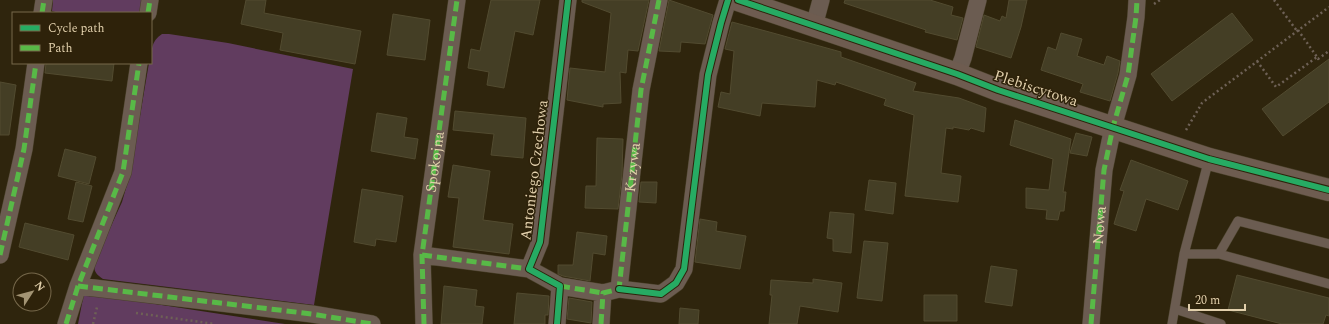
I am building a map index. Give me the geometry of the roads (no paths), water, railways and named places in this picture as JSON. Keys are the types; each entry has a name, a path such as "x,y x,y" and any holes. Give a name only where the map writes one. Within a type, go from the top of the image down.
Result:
{"street":[{"path":"42,12 44,0"},
{"path":"148,12 150,0"},
{"name":"Spokojna","path":"424,324 422,255 457,0"},
{"name":"Antoniego Czechowa","path":"529,269 540,242 568,0"},
{"name":"Krzywa","path":"601,324 611,291 641,90 659,0"},
{"path":"422,255 529,269 560,286 660,294 676,283 684,269 708,75 728,0"},
{"name":"Plebiscytowa","path":"738,0 957,74 998,90 1209,159 1329,190"},
{"path":"814,26 821,0"},
{"path":"957,74 963,58 978,0"},
{"name":"Nowa","path":"1091,324 1104,170 1113,127 1128,75 1137,0"},
{"path":"0,255 24,149 36,64"},
{"path":"66,324 78,286 123,172 139,64"},
{"path":"78,286 312,314 372,324"},
{"path":"557,324 560,286"}],"lane":[{"path":"1172,324 1184,254 1209,159"},
{"path":"1219,254 1238,221 1329,244"},
{"path":"1184,254 1219,254 1329,284"},
{"path":"1175,309 1221,324"}]}
